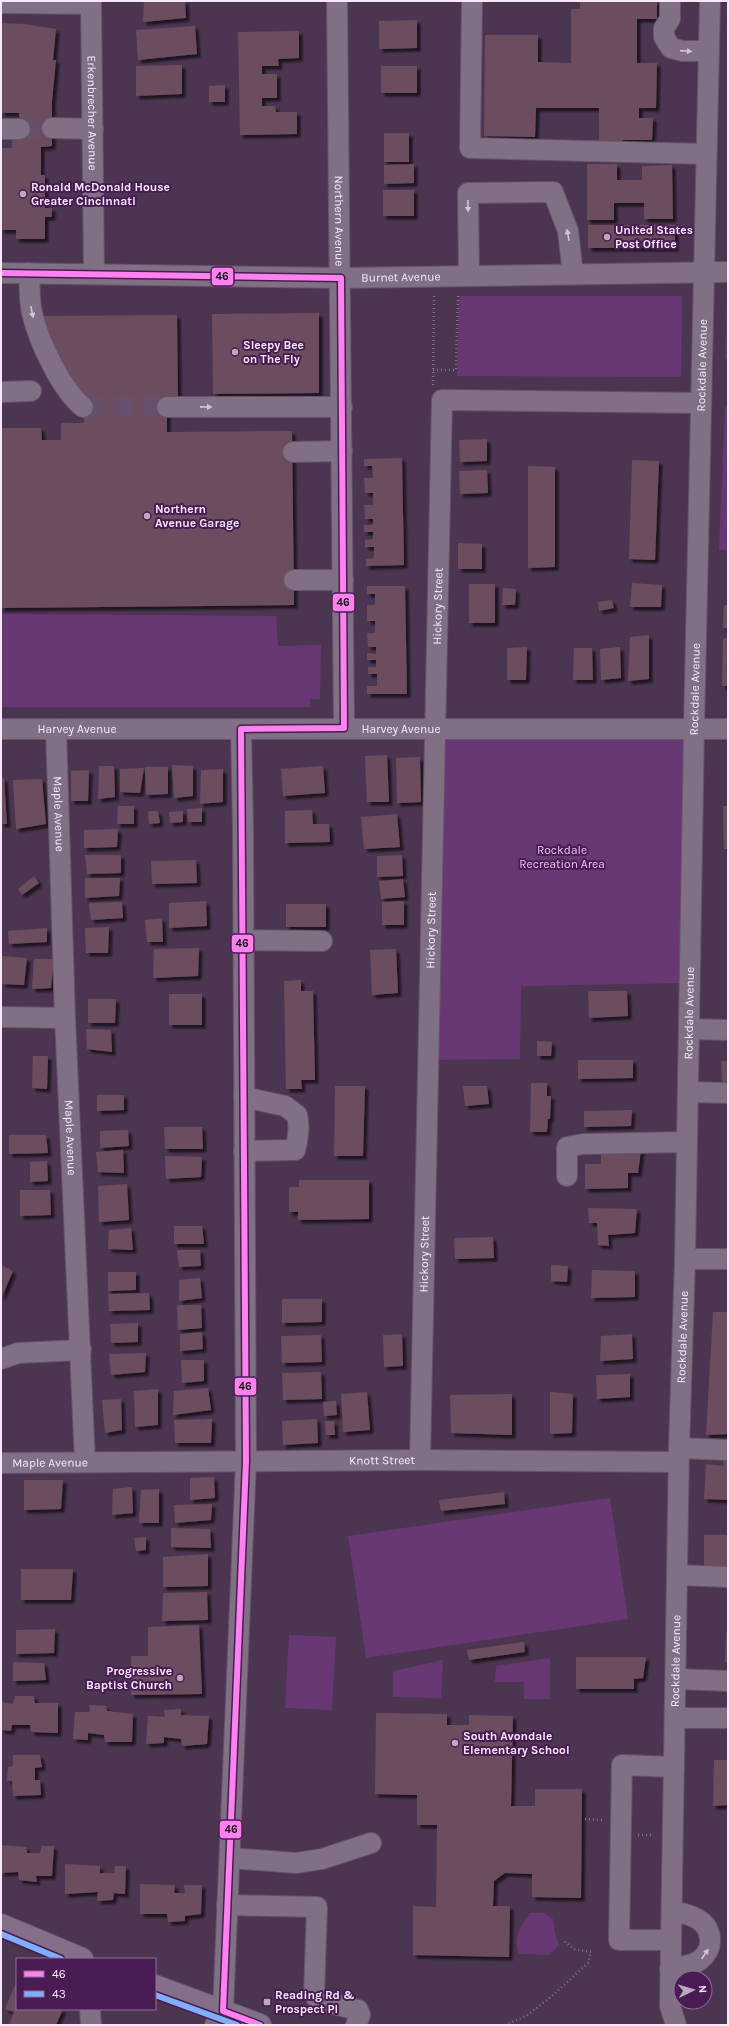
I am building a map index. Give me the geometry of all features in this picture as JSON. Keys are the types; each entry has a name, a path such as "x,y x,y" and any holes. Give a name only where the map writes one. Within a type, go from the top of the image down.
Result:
{"main road":[{"path":"1,1925 80,1958"},
{"path":"156,1986 219,2018 260,2025"}],"street":[{"name":"Northern Avenue","path":"337,1 341,278 344,728"},
{"path":"472,1 470,148 706,154"},
{"path":"670,1 670,19 664,28 664,37 671,48 683,51 709,51"},
{"name":"Rockdale Avenue","path":"676,2025 670,2006 670,1969 679,1455 685,1259 700,403 710,1"},
{"path":"1,4 92,3"},
{"name":"Erkenbrecher Avenue","path":"92,3 94,273"},
{"path":"52,128 93,129"},
{"path":"463,275 468,193 553,192 568,231 573,274"},
{"name":"Burnet Avenue","path":"1,273 94,273 341,278 728,272"},
{"path":"29,273 32,312 39,335 62,382 75,400 83,407"},
{"path":"1,392 31,392"},
{"name":"Hickory Street","path":"420,1460 442,400 700,403"},
{"path":"167,407 342,408"},
{"path":"292,452 342,451"},
{"path":"294,580 342,580"},
{"name":"Harvey Avenue","path":"1,729 728,729"},
{"name":"Maple Avenue","path":"1,1463 86,1462 65,1018 56,729"},
{"path":"219,2018 230,1858 246,1461 241,729"},
{"path":"243,940 322,941"},
{"path":"1,1017 65,1018"},
{"path":"689,1029 728,1030"},
{"path":"688,1092 728,1092"},
{"path":"244,1097 285,1106 297,1115 299,1123 298,1139 295,1150 244,1151"},
{"path":"567,1176 567,1147 582,1144 687,1142"},
{"path":"685,1259 728,1259"},
{"path":"1,1359 18,1353 80,1350"},
{"name":"Knott Street","path":"86,1462 420,1460 679,1455 728,1450"},
{"path":"677,1575 728,1577"},
{"path":"676,1679 728,1681"},
{"path":"675,1718 728,1718"},
{"path":"671,1940 619,1940 622,1765 674,1767"},
{"path":"230,1858 296,1863 322,1859 371,1843"},
{"path":"227,1906 317,1907 314,1994 318,2000 358,2010 360,2015 356,2025"},
{"path":"670,1969 694,1964 701,1960 710,1944 710,1934 706,1926 689,1914 672,1911"},
{"path":"90,2010 91,2025"}],"path":[{"path":"433,370 456,370 463,275"},
{"path":"585,1820 607,1820"},
{"path":"637,1835 653,1835"},
{"path":"505,2025 526,2016 551,1997 588,1963 591,1952 574,1949 564,1941"}],"green space":[{"path":"459,296 682,296 681,377 457,376"},
{"path":"727,297 728,359 725,359"},
{"path":"725,407 728,407 728,550 719,550"},
{"path":"1,614 276,616 278,646 321,645 320,699 310,699 310,707 1,707"},
{"name":"Rockdale Recreation Area","path":"435,727 694,728 689,983 521,986 520,1059 429,1060"},
{"path":"610,1498 628,1619 366,1658 348,1536"},
{"path":"289,1635 336,1637 332,1710 285,1708"},
{"path":"550,1658 550,1699 524,1699 524,1682 495,1682 496,1666"},
{"path":"443,1660 441,1698 393,1697 393,1671"},
{"path":"530,1913 544,1913 553,1919 559,1945 549,1955 519,1954 517,1948 517,1938 521,1927"}],"building":[{"path":"144,1 185,1 186,18 143,22"},
{"path":"580,1 657,1 657,19 637,19 637,63 657,63 656,108 639,108 639,118 653,118 652,140 623,140 622,148 599,148 599,108 536,108 535,137 484,136 485,35 538,35 538,62 571,63 571,9 580,9"},
{"path":"417,20 417,48 379,49 379,21"},
{"path":"1,23 24,24 56,29 53,60 56,60 52,101 52,146 41,147 41,175 45,175 45,208 52,208 52,217 45,217 45,239 16,239 16,230 1,230 1,148 12,148 12,138 20,137 19,113 1,113"},
{"path":"195,26 197,54 138,60 136,30"},
{"path":"299,31 299,58 278,59 279,66 262,66 262,74 277,74 277,98 262,98 262,106 275,106 276,112 297,112 297,134 240,135 238,32"},
{"path":"182,65 182,94 136,96 136,66"},
{"path":"381,66 417,66 417,93 381,93"},
{"path":"225,85 225,102 209,102 209,86"},
{"path":"384,133 409,133 409,162 384,162"},
{"path":"414,164 414,183 384,184 384,165"},
{"path":"587,164 617,164 617,180 642,180 642,166 672,165 673,219 644,219 644,203 614,203 614,220 587,220"},
{"path":"383,190 414,190 414,216 383,216"},
{"path":"588,225 675,225 675,248 588,248"},
{"path":"319,313 319,393 213,394 212,314"},
{"name":"Northern Avenue Garage","path":"177,315 178,407 167,407 167,432 292,431 294,605 1,608 1,428 41,428 42,440 61,440 61,423 84,423 83,395 54,360 43,316"},
{"path":"487,439 487,461 460,462 459,440"},
{"path":"402,458 404,565 366,566 366,559 374,558 374,547 365,547 365,540 373,539 373,532 364,532 364,525 373,525 373,519 365,519 364,505 373,505 373,493 365,493 364,478 373,478 372,466 364,466 364,459"},
{"path":"632,460 659,461 655,560 629,559"},
{"path":"528,466 555,467 555,567 528,568"},
{"path":"487,470 488,493 460,494 459,471"},
{"path":"458,543 482,544 482,569 458,569"},
{"path":"632,583 662,585 661,607 630,607"},
{"path":"469,584 495,584 495,623 469,623"},
{"path":"367,586 405,586 407,694 367,694 367,686 377,686 377,674 368,674 368,667 376,667 376,660 367,660 367,653 376,654 376,647 368,647 367,633 375,633 375,621 367,621 367,605 375,605 375,594 367,594"},
{"path":"503,588 516,589 515,605 502,605"},
{"path":"612,600 614,608 599,611 598,602"},
{"path":"724,605 728,605 728,628 723,628"},
{"path":"649,635 649,679 628,681 630,637"},
{"path":"723,638 728,638 728,686 722,686"},
{"path":"527,647 526,680 507,680 507,648"},
{"path":"620,647 621,678 601,680 600,649"},
{"path":"574,648 592,648 593,680 573,680"},
{"path":"387,755 389,802 367,802 365,756"},
{"path":"420,757 421,802 397,803 396,758"},
{"path":"172,765 193,766 193,796 174,798"},
{"path":"99,766 114,766 115,797 98,799"},
{"path":"323,766 325,793 283,796 281,769"},
{"path":"145,767 168,767 168,794 146,795"},
{"path":"144,768 140,793 120,792 120,769"},
{"path":"223,769 223,802 200,804 201,770"},
{"path":"89,770 88,801 71,801 71,771"},
{"path":"1,778 4,778 7,824 1,824"},
{"path":"42,779 46,824 16,829 13,780"},
{"path":"118,806 134,806 134,824 117,824"},
{"path":"723,806 728,806 728,849 724,849"},
{"path":"202,808 202,822 188,822 187,809"},
{"path":"312,810 313,824 329,824 330,842 285,843 285,811"},
{"path":"148,811 158,811 160,823 149,824"},
{"path":"183,811 183,822 170,823 169,812"},
{"path":"397,814 400,847 364,849 361,817"},
{"path":"118,829 117,847 84,848 84,830"},
{"path":"85,855 121,855 121,873 87,874"},
{"path":"402,855 403,876 377,877 377,856"},
{"path":"196,860 197,883 152,884 151,861"},
{"path":"34,876 39,883 22,895 18,889"},
{"path":"85,878 120,878 119,896 85,898"},
{"path":"403,879 405,897 381,899 379,881"},
{"path":"206,901 207,926 169,928 169,903"},
{"path":"404,901 404,925 382,925 382,902"},
{"path":"122,902 123,918 91,920 89,903"},
{"path":"286,904 326,904 326,927 286,927"},
{"path":"162,918 163,942 147,942 145,920"},
{"path":"109,927 108,953 86,953 85,928"},
{"path":"47,928 47,942 9,944 8,931"},
{"path":"199,948 198,976 153,978 154,949"},
{"path":"396,949 398,993 372,995 370,950"},
{"path":"2,956 27,958 24,985 2,984"},
{"path":"34,959 54,959 51,988 32,989"},
{"path":"301,980 301,991 313,991 315,1080 301,1080 302,1089 286,1089 284,981"},
{"path":"588,991 627,991 628,1016 589,1018"},
{"path":"169,994 202,994 202,1025 169,1025"},
{"path":"88,999 116,999 115,1023 88,1023"},
{"path":"86,1029 111,1030 112,1052 87,1049"},
{"path":"537,1041 552,1042 551,1056 537,1056"},
{"path":"33,1056 48,1056 47,1089 32,1088"},
{"path":"578,1060 633,1060 633,1078 578,1079"},
{"path":"721,1061 728,1061 728,1084 722,1084"},
{"path":"531,1083 547,1083 547,1096 551,1096 550,1119 548,1119 547,1132 530,1132"},
{"path":"335,1086 365,1086 363,1156 334,1156"},
{"path":"463,1086 487,1086 489,1104 465,1106"},
{"path":"97,1095 124,1095 124,1110 97,1111"},
{"path":"632,1110 631,1126 584,1127 584,1111"},
{"path":"164,1127 202,1127 203,1149 165,1149"},
{"path":"128,1130 129,1146 100,1148 100,1131"},
{"path":"9,1135 46,1135 48,1153 9,1154"},
{"path":"123,1150 124,1173 98,1172 96,1152"},
{"path":"641,1150 638,1173 628,1173 628,1188 585,1189 585,1164 601,1164 601,1151"},
{"path":"165,1156 202,1157 201,1177 166,1179"},
{"path":"47,1161 48,1181 30,1182 30,1162"},
{"path":"299,1180 369,1180 369,1219 298,1220 298,1212 289,1212 289,1187 299,1187"},
{"path":"127,1184 129,1220 99,1222 98,1186"},
{"path":"20,1190 50,1190 51,1215 20,1216"},
{"path":"588,1208 637,1209 635,1233 608,1235 609,1246 598,1245 597,1223 589,1223"},
{"path":"174,1226 202,1226 204,1244 174,1244"},
{"path":"131,1228 133,1250 108,1249 109,1230"},
{"path":"493,1237 494,1258 455,1259 454,1238"},
{"path":"177,1250 200,1250 201,1266 179,1267"},
{"path":"1,1265 13,1271 1,1299"},
{"path":"551,1265 568,1266 567,1282 551,1281"},
{"path":"592,1270 635,1271 635,1297 591,1298"},
{"path":"108,1272 136,1272 136,1290 108,1291"},
{"path":"200,1278 202,1298 179,1301 179,1280"},
{"path":"149,1293 150,1310 109,1311 108,1294"},
{"path":"282,1299 322,1299 322,1322 282,1323"},
{"path":"177,1305 201,1305 202,1328 178,1330"},
{"path":"713,1312 728,1312 728,1434 706,1435"},
{"path":"138,1323 138,1342 111,1343 110,1324"},
{"path":"202,1332 203,1349 180,1351 180,1334"},
{"path":"402,1334 403,1366 384,1367 383,1335"},
{"path":"632,1334 633,1359 600,1361 601,1336"},
{"path":"321,1335 322,1362 282,1363 281,1336"},
{"path":"146,1353 145,1372 111,1375 109,1354"},
{"path":"181,1360 204,1360 204,1381 182,1383"},
{"path":"321,1372 322,1399 283,1400 282,1373"},
{"path":"630,1374 630,1397 597,1399 596,1375"},
{"path":"208,1388 211,1410 173,1415 174,1391"},
{"path":"158,1389 158,1425 135,1427 134,1391"},
{"path":"367,1392 370,1430 343,1432 341,1394"},
{"path":"550,1392 573,1394 572,1433 550,1434"},
{"path":"512,1394 512,1435 451,1433 450,1395"},
{"path":"121,1399 122,1430 105,1433 102,1400"},
{"path":"336,1401 337,1415 324,1416 323,1402"},
{"path":"212,1419 211,1443 175,1443 174,1420"},
{"path":"317,1419 318,1443 283,1445 282,1421"},
{"path":"325,1421 334,1421 335,1435 326,1435"},
{"path":"723,1460 728,1460 728,1500 704,1499 706,1464 724,1466"},
{"path":"214,1477 215,1498 190,1500 190,1478"},
{"path":"24,1480 63,1480 61,1509 24,1510"},
{"path":"132,1487 133,1513 112,1515 113,1489"},
{"path":"159,1489 159,1523 139,1523 141,1490"},
{"path":"504,1492 505,1504 441,1511 439,1500"},
{"path":"212,1504 211,1520 175,1523 174,1505"},
{"path":"171,1528 210,1529 211,1548 171,1547"},
{"path":"704,1535 728,1535 728,1569 704,1569"},
{"path":"146,1537 146,1550 136,1551 134,1538"},
{"path":"208,1554 208,1586 163,1587 163,1557"},
{"path":"21,1569 73,1569 71,1600 21,1600"},
{"path":"207,1592 208,1620 162,1621 163,1593"},
{"path":"199,1625 202,1694 131,1695 131,1656 148,1656 148,1627"},
{"path":"55,1629 54,1653 16,1654 16,1630"},
{"path":"726,1632 728,1632 728,1662 725,1662"},
{"path":"524,1642 525,1652 469,1660 467,1650"},
{"path":"576,1657 646,1657 643,1678 634,1679 634,1689 576,1689"},
{"path":"13,1662 44,1663 46,1680 13,1681"},
{"path":"15,1696 34,1696 35,1703 58,1703 58,1733 31,1732 30,1725 12,1725 11,1731 1,1730 1,1702 13,1704"},
{"path":"89,1705 106,1706 107,1711 133,1714 132,1742 105,1742 104,1735 88,1733 88,1740 73,1739 75,1712 90,1712"},
{"path":"181,1709 181,1715 209,1716 207,1744 182,1746 181,1739 164,1737 164,1743 146,1744 148,1716 165,1717 164,1710"},
{"path":"376,1713 447,1714 447,1725 469,1725 469,1715 513,1716 511,1806 535,1806 535,1789 582,1789 581,1898 532,1897 532,1874 505,1873 494,1881 493,1906 510,1906 509,1957 413,1955 413,1906 436,1907 437,1825 417,1825 417,1795 375,1794"},
{"path":"13,1755 40,1755 42,1767 35,1768 35,1780 40,1780 41,1795 13,1796 12,1781 7,1781 8,1767 13,1766"},
{"path":"714,1760 728,1760 728,1805 713,1806"},
{"path":"1,1845 26,1847 27,1853 40,1853 42,1846 54,1846 52,1876 36,1876 37,1882 19,1880 18,1872 1,1873"},
{"path":"65,1864 100,1866 100,1873 114,1873 115,1866 126,1866 125,1894 114,1893 113,1900 97,1901 98,1892 65,1894"},
{"path":"140,1884 175,1885 174,1893 185,1893 184,1885 202,1885 201,1914 185,1916 185,1921 168,1922 167,1914 140,1914"},
{"path":"16,1985 16,2010 63,2010 56,2025 9,2025 14,2012 5,2009"}],"tunnel":[{"path":"20,129 52,128"},
{"path":"83,407 167,407"}],"transit line":[{"name":"46","path":"1,273 341,278 344,728 241,729 246,1461 223,2011 260,2025"},
{"name":"43","path":"1,1934 59,1958"},
{"name":"43","path":"156,1995 237,2025"}],"place":[{"name":"Ronald McDonald House Greater Cincinnati","path":"23,194"},
{"name":"United States Post Office","path":"607,237"},
{"name":"Sleepy Bee on The Fly","path":"235,352"},
{"name":"Northern Avenue Garage","path":"147,516"},
{"name":"Progressive Baptist Church","path":"180,1678"},
{"name":"South Avondale Elementary School","path":"455,1743"},
{"name":"Reading Rd & Prospect Pl","path":"267,2002"}]}
